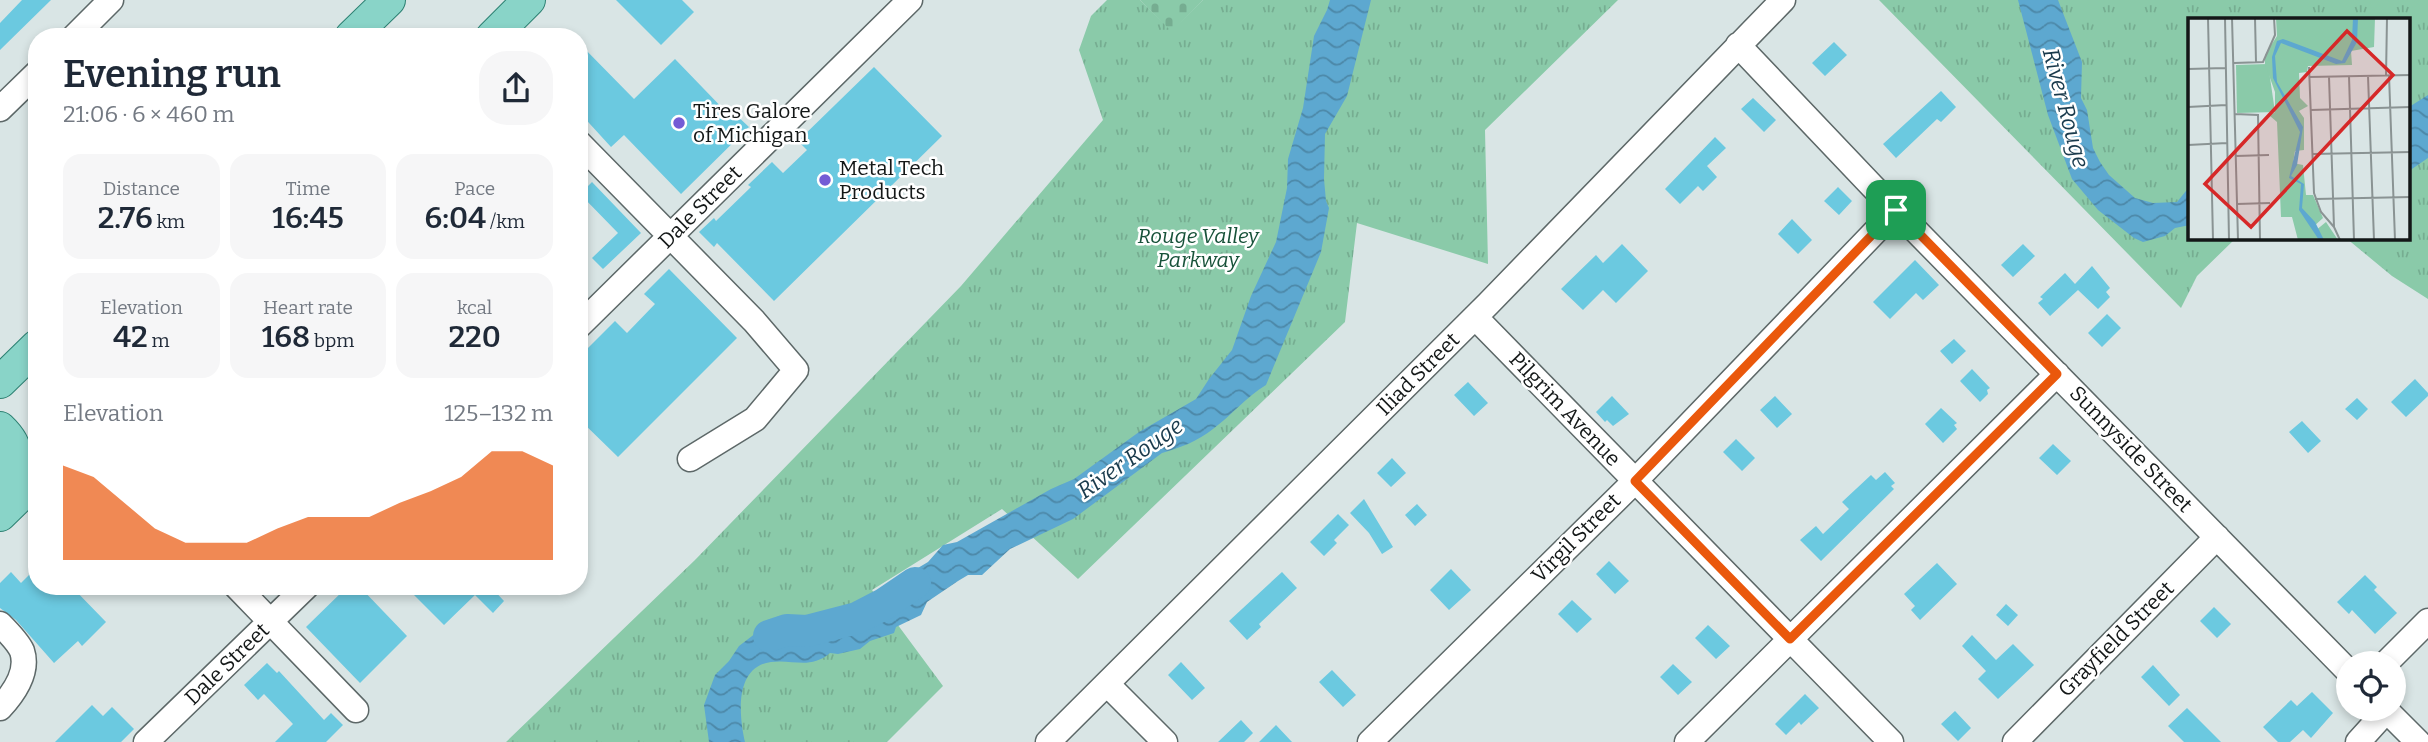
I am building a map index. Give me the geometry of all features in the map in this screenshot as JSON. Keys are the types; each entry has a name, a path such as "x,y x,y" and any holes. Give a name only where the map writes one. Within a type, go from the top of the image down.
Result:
{"main road":[{"path":"360,28 389,0"},
{"path":"487,28 495,0"},
{"path":"501,28 529,0"},
{"path":"0,382 28,355"},
{"path":"0,428 15,449 15,458 0,478"},
{"path":"0,515 28,488"}],"street":[{"path":"83,28 111,0"},
{"name":"Dale Street","path":"588,317 910,0"},
{"name":"Iliad Street","path":"1048,742 1475,317 1783,0"},
{"name":"Sunnyside Street","path":"1738,45 2336,659"},
{"path":"0,109 28,82"},
{"path":"588,151 754,321 796,370 755,419 690,460"},
{"name":"Virgil Street","path":"1370,742 1635,481 1896,210"},
{"name":"Pilgrim Avenue","path":"1475,317 1891,742"},
{"path":"1687,742 2057,374"},
{"name":"Grayfield Street","path":"2014,742 2217,537"},
{"path":"245,595 356,710"},
{"name":"Dale Street","path":"151,740 298,595"},
{"path":"2398,651 2428,621"},
{"path":"0,624 22,652 22,664 20,680 13,694 0,708"},
{"path":"1108,685 1165,742"},
{"path":"2358,742 2376,721"},
{"path":"2398,721 2418,742"}],"green space":[{"name":"Rouge Valley Parkway","path":"1107,0 1140,0 1171,31 1203,0 1618,0 1485,130 1488,264 1357,223 1345,322 1078,579 1002,509 872,590 943,686 887,742 506,742 695,560 961,286 1103,120 1079,50 1091,16"},
{"path":"1140,0 1203,0 1171,32"},
{"path":"1879,0 2428,0 2428,299 2392,276 2348,240 2410,240 2410,18 2188,18 2188,240 2234,240 2197,276 2181,308"}],"water":[{"path":"1330,0 1371,0 1347,96 1325,134 1324,179 1329,208 1321,252 1266,385 1220,424 1189,444 1162,453 1073,519 1010,549 982,575 968,575 958,581 927,602 921,615 896,627 894,633 870,641 860,649 830,653 808,663 779,661 759,666 750,673 742,694 741,719 745,742 709,742 704,705 715,675 739,646 756,633 788,623 797,623 821,633 869,618 901,578 928,562 943,545 957,542 1074,479 1139,432 1196,399 1232,350 1251,296 1276,242 1287,188 1288,159 1303,108 1314,36"},
{"path":"2018,0 2058,0 2082,62 2081,98 2087,110 2093,148 2109,175 2135,198 2153,203 2177,202 2188,188 2188,225 2143,242 2098,210 2072,179 2048,115"},
{"path":"2428,95 2428,158 2410,170 2410,106"}],"building":[{"path":"22,0 51,0 0,50 0,23"},
{"path":"616,0 682,0 694,12 661,45"},
{"path":"1834,42 1847,55 1825,76 1812,63"},
{"path":"588,52 634,99 675,59 731,117 734,113 749,127 681,194 624,135 611,147 588,122"},
{"name":"Metal Tech Products","path":"874,67 942,136 774,301 717,243 714,247 699,232 714,218 716,221 772,162 783,173 807,150 798,141"},
{"path":"1941,91 1956,107 1941,122 1937,119 1896,158 1883,144"},
{"path":"1753,98 1776,120 1764,132 1741,109"},
{"path":"1715,137 1726,148 1707,166 1717,177 1703,191 1698,186 1680,204 1665,189"},
{"path":"592,182 641,233 603,269 592,258 618,233 588,202 588,186"},
{"path":"1838,187 1852,201 1839,215 1824,201"},
{"path":"1792,219 1812,240 1798,254 1778,234"},
{"path":"1622,244 1648,271 1616,303 1603,290 1583,310 1561,289 1596,255 1603,263"},
{"path":"2023,244 2035,256 2013,277 2001,265"},
{"path":"1915,260 1939,285 1923,300 1916,293 1890,319 1873,302"},
{"path":"2092,266 2110,288 2106,292 2110,297 2098,309 2078,290 2050,316 2038,303 2043,299 2040,297 2065,273 2075,284"},
{"path":"669,269 737,338 618,457 588,428 588,348 615,321 627,333 655,304 644,294"},
{"path":"2107,314 2121,328 2102,347 2088,333"},
{"path":"1954,339 1966,351 1952,364 1940,351"},
{"path":"1972,369 1990,388 1980,402 1960,381"},
{"path":"2415,379 2428,396 2406,417 2391,402"},
{"path":"1468,382 1488,403 1474,416 1454,395"},
{"path":"1612,396 1629,414 1613,426 1596,412"},
{"path":"1775,396 1792,414 1777,428 1760,410"},
{"path":"2357,398 2368,409 2357,420 2345,409"},
{"path":"1941,408 1957,423 1954,425 1957,429 1943,443 1925,424"},
{"path":"2302,421 2321,441 2308,453 2289,432"},
{"path":"1736,439 1755,458 1742,471 1723,452"},
{"path":"2053,444 2071,461 2057,475 2039,458"},
{"path":"1392,458 1406,473 1391,487 1377,473"},
{"path":"1885,472 1895,483 1891,486 1894,489 1821,561 1800,540 1816,526 1823,534 1849,509 1842,502 1871,475 1876,480"},
{"path":"1364,499 1393,547 1382,554 1369,533 1350,513"},
{"path":"1417,504 1427,515 1415,526 1405,515"},
{"path":"1338,514 1349,525 1334,540 1337,543 1324,556 1310,542"},
{"path":"1609,561 1629,581 1615,594 1596,574"},
{"path":"1937,563 1957,584 1920,620 1911,610 1915,606 1904,594"},
{"path":"1451,569 1471,590 1449,610 1430,590"},
{"path":"11,572 21,583 28,576 28,595 80,595 106,622 82,646 78,641 54,663 16,620 0,608 0,583"},
{"path":"1282,572 1297,588 1259,624 1261,627 1247,640 1229,621"},
{"path":"2365,575 2377,587 2374,590 2397,613 2375,634 2352,610 2349,614 2337,602"},
{"path":"339,595 368,595 407,636 360,683 306,627"},
{"path":"414,595 475,595 444,625"},
{"path":"475,595 498,595 504,601 493,613"},
{"path":"1572,600 1592,619 1577,633 1558,614"},
{"path":"2006,604 2018,615 2008,626 1996,615"},
{"path":"2214,607 2231,624 2217,638 2200,621"},
{"path":"1708,625 1730,646 1716,659 1695,638"},
{"path":"1972,635 1996,660 2013,644 2034,665 1998,699 1978,679 1986,671 1962,646"},
{"path":"1181,662 1205,688 1192,700 1168,675"},
{"path":"267,663 277,673 279,671 324,720 331,713 343,725 326,742 275,742 293,724 264,694 258,700 244,685"},
{"path":"1673,664 1692,682 1678,695 1660,677"},
{"path":"2153,665 2180,695 2169,706 2141,677"},
{"path":"1332,670 1356,695 1343,707 1319,682"},
{"path":"2312,692 2333,713 2311,738 2303,730 2290,742 2278,742 2263,727 2291,700 2297,706"},
{"path":"1805,694 1819,708 1786,735 1775,724"},
{"path":"92,705 103,716 112,707 134,729 121,742 55,742"},
{"path":"2187,708 2221,742 2184,742 2168,726"},
{"path":"1955,711 1971,728 1958,741 1941,724"},
{"path":"1241,720 1253,733 1244,742 1218,742"},
{"path":"1276,725 1292,742 1259,742"}],"waterway":[{"name":"River Rouge","path":"769,636 787,630 807,631 857,618 915,583"}],"place":[{"name":"Tires Galore of Michigan","path":"679,123"},
{"name":"Metal Tech Products","path":"825,180"}],"route":[{"path":"1896,210 2057,374 1790,639 1635,481 1896,210"}]}
